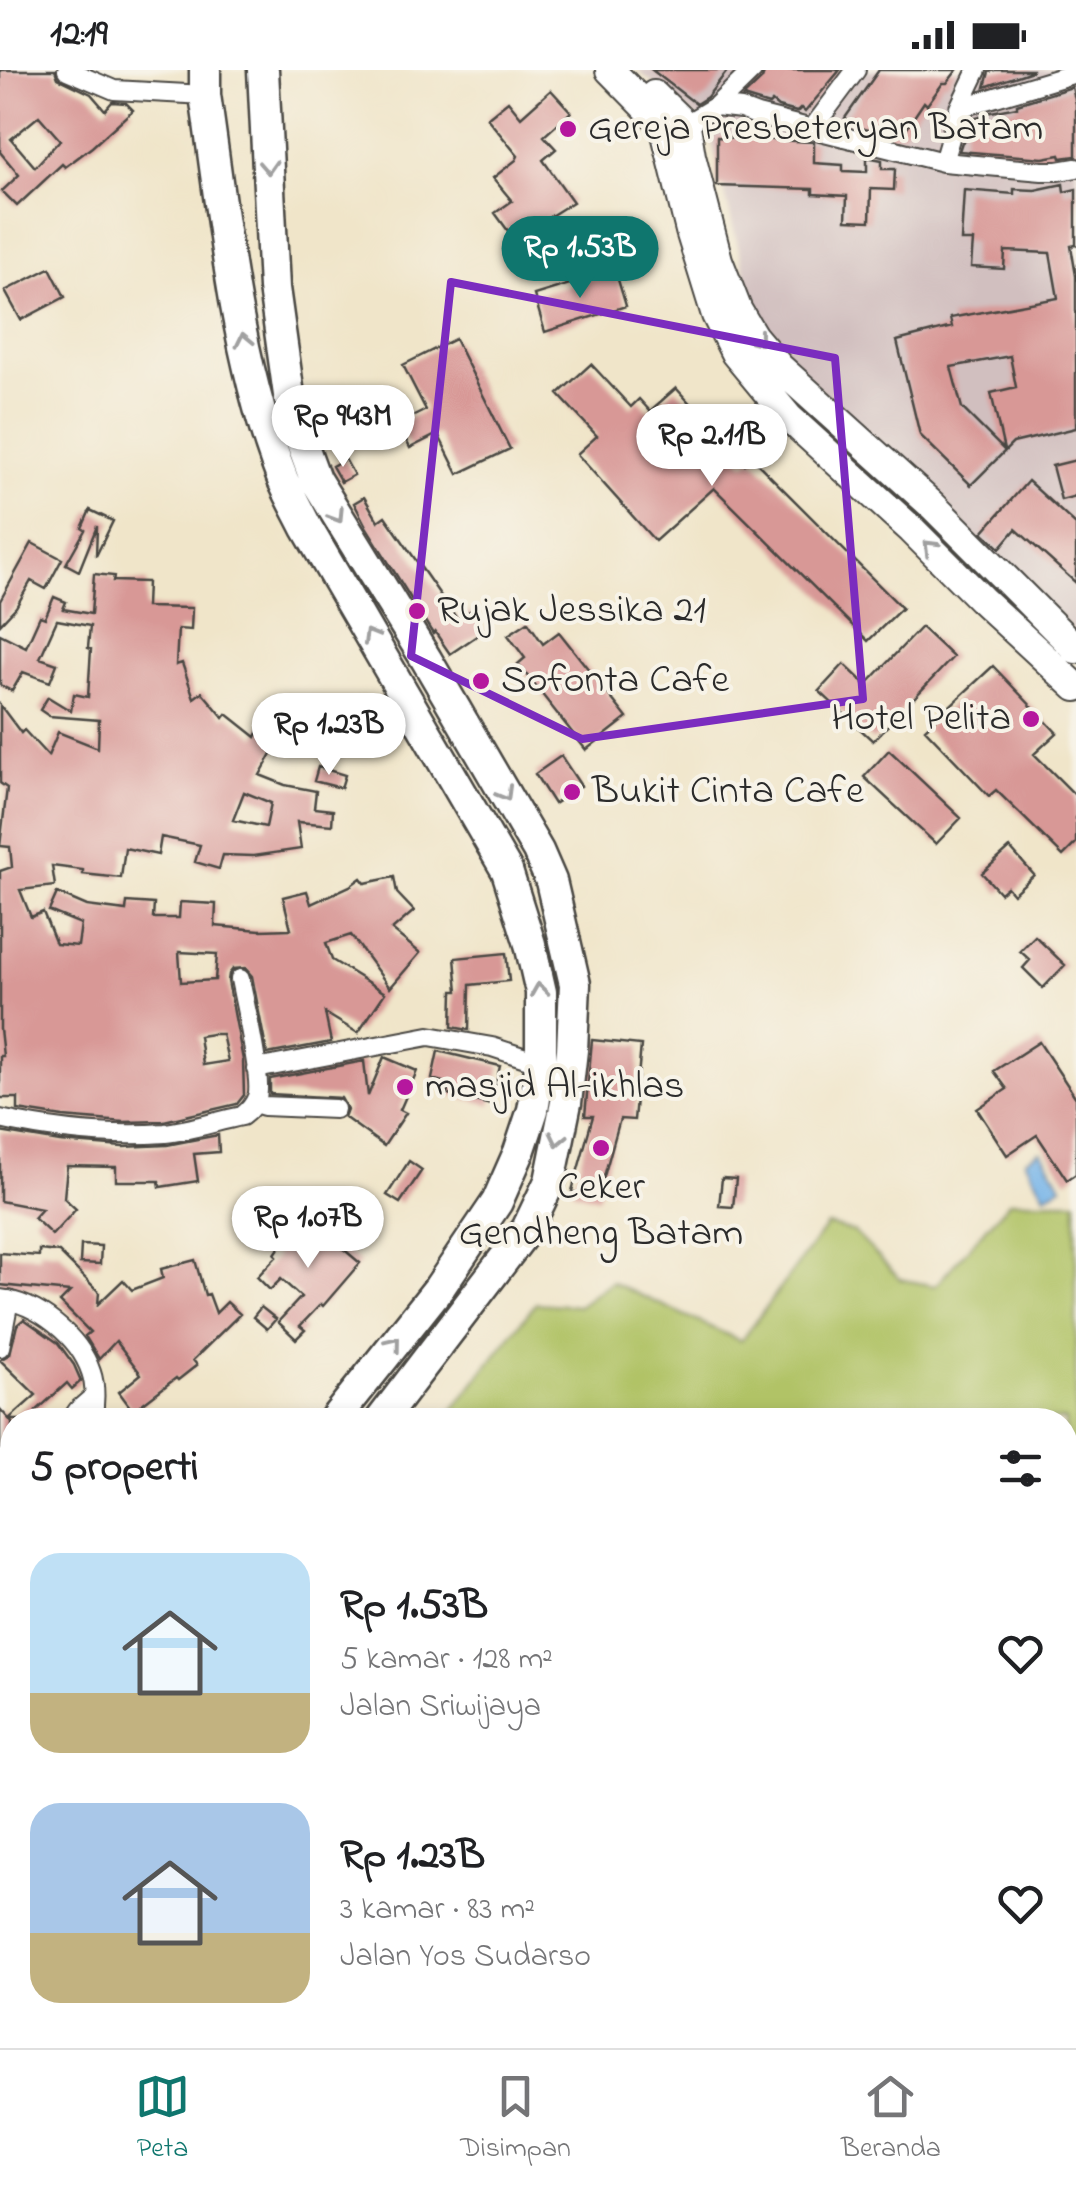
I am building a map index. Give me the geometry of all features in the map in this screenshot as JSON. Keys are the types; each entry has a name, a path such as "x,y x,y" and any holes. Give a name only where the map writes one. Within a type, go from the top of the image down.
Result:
{"main road":[{"path":"263,70 274,288 296,427 315,479 538,851 551,881 574,984 566,1103 550,1181 527,1229 391,1408"},
{"path":"610,70 661,122 676,130"},
{"path":"628,70 676,130 691,156 718,260 738,311 753,336 780,368 933,506 1076,649"},
{"path":"205,83 236,304 254,387 284,480 507,871 542,992 541,1063 534,1110 497,1202 439,1288 344,1408"},
{"path":"676,130 690,231 716,315 736,353 788,418 912,530 1076,688"},
{"path":"981,598 1003,576"}],"street":[{"path":"67,70 114,90 205,83"},
{"path":"676,130 716,106 754,70"},
{"path":"812,130 856,70"},
{"path":"943,162 959,108 977,70"},
{"path":"959,108 1076,73"},
{"path":"716,106 741,109 943,162 1042,171 1076,168"},
{"path":"0,1120 78,1132 167,1132 242,1116 258,1095 240,978"},
{"path":"256,1069 429,1036 492,1047 541,1063"},
{"path":"254,1103 335,1109"},
{"path":"0,1347 4,1300 34,1309 66,1333 88,1363 93,1376 93,1408"},
{"path":"80,1408 94,1397"}],"highlighted area":[{"path":"451,282 835,358 863,699 582,739 411,656"}],"shaded area":[{"path":"637,70 1076,70 1076,634 760,333 708,127"}],"green space":[{"path":"1010,1201 1076,1201 1076,1408 454,1408 536,1303 578,1306 611,1282 741,1341 827,1225 854,1232 900,1279 935,1286"}],"water":[{"path":"1041,1151 1062,1186 1045,1195 1025,1160"}],"building":[{"path":"0,70 55,70 58,78 91,94 105,110 112,102 126,103 133,110 92,147 65,167 62,164 17,206 2,191 19,175 0,152","holes":["39,116 60,140 35,167 11,139"]},
{"path":"652,70 728,70 707,97 696,104"},
{"path":"765,70 840,70 805,112 801,108 797,112 743,97 762,79"},
{"path":"879,70 957,70 927,105 924,102 909,119 902,134 897,131 894,137 860,128 845,118"},
{"path":"1032,71 985,87 989,72"},
{"path":"1072,87 1076,104 1076,156 1043,158 959,151 968,120"},
{"path":"551,90 571,112 544,136 556,149 543,160 573,202 514,239 495,213 512,201 493,178 518,156 487,118 508,101 521,117"},
{"path":"717,137 814,142 814,163 843,165 843,171 867,172 867,157 882,160 882,169 895,169 894,190 871,189 870,221 846,220 847,196 813,194 813,189 717,186"},
{"path":"1063,184 1064,192 1076,189 1076,245 1071,246 1076,276 1076,428 1013,443 971,485 920,435 897,341 952,327 950,318 1058,298 1050,253 1005,251 1004,269 971,267 973,241 961,241 964,190 1014,194 1014,189 1035,190","holes":["1010,356 1016,387 991,393 1004,450 962,408 951,367"]},
{"path":"50,268 65,297 21,320 5,291"},
{"path":"615,270 626,306 545,332 534,295"},
{"path":"455,339 510,449 458,474 438,434 410,448 398,424 426,410 403,365"},
{"path":"591,364 631,407 639,399 650,411 676,388 745,464 752,458 902,608 868,641 714,488 655,541 577,454 597,436 558,394"},
{"path":"345,459 354,475 341,482 332,466"},
{"path":"1076,460 1076,496 1061,500 1052,466"},
{"path":"1028,481 1076,525 1076,583 1016,529 1000,548 983,532"},
{"path":"364,497 378,521 385,516 457,619 470,611 484,631 450,654 433,634 367,528 354,503"},
{"path":"90,510 113,521 96,556 97,526 79,571 66,564 85,530 82,528"},
{"path":"32,543 62,559 46,589 31,581 16,607 0,624 0,601"},
{"path":"94,574 114,576 113,581 147,582 146,607 192,608 191,630 178,629 176,665 182,663 194,698 202,692 224,718 227,714 256,737 268,712 284,720 277,734 282,736 260,775 316,791 314,808 333,810 332,825 297,822 301,849 253,856 223,855 219,869 195,862 200,845 161,837 158,855 125,848 121,878 52,866 55,886 20,890 31,917 43,912 56,944 78,946 81,924 49,911 57,893 87,906 126,911 127,902 154,904 153,918 179,918 180,902 216,904 215,926 291,929 283,897 307,891 311,904 361,878 365,883 394,877 397,893 414,911 392,930 420,953 390,988 351,935 326,943 332,960 385,993 358,1033 325,1013 331,1042 267,1054 252,976 245,968 233,969 228,981 243,1060 244,1095 237,1104 164,1121 63,1117 18,1110 18,1098 0,1098 0,871 12,867 10,847 0,846 7,788 0,783 0,705 21,733 24,730 48,756 58,732 98,748 99,720 49,716 40,710 48,697 71,711 74,694 88,697 90,626 57,620 40,658 57,664 50,682 23,672 12,691 0,685 0,634 26,647 54,597 66,602 63,609 91,614","holes":["244,792 271,803 266,827 233,820","179,952 217,954 215,980 181,982","222,1034 228,1061 203,1065 199,1036"]},
{"path":"528,622 543,644 559,632 627,718 586,750 518,664 525,658 508,635"},
{"path":"921,627 953,657 873,741 819,691 844,664 866,685"},
{"path":"993,666 1057,733 1034,754 1076,796 1076,843 1063,856 996,790 989,796 925,729"},
{"path":"889,750 961,818 936,844 864,777"},
{"path":"561,756 581,786 554,804 535,774"},
{"path":"318,767 345,775 341,788 314,781"},
{"path":"1010,848 1034,875 1013,894 1007,887 1000,893 982,873"},
{"path":"1035,936 1065,965 1043,988 1023,968 1030,960 1020,951"},
{"path":"506,953 509,981 470,985 469,1030 452,1027 453,991 458,991 455,958"},
{"path":"592,1040 641,1045 634,1120 620,1119 598,1198 572,1191 593,1116 585,1116"},
{"path":"1039,1042 1076,1098 1076,1174 1067,1180 1037,1135 1007,1155 977,1109 1007,1089 994,1071"},
{"path":"438,1051 500,1066 491,1105 447,1094 450,1084 432,1079"},
{"path":"384,1057 417,1071 400,1110 406,1113 384,1146 344,1117 347,1109 341,1098 270,1094 270,1079 364,1061 368,1096"},
{"path":"0,1132 123,1147 167,1145 218,1135 219,1152 194,1154 198,1181 160,1187 159,1181 116,1181 116,1167 67,1166 64,1198 76,1209 52,1235 34,1218 42,1209 0,1201"},
{"path":"409,1161 422,1170 400,1203 387,1195"},
{"path":"722,1178 736,1179 733,1207 719,1206"},
{"path":"338,1203 360,1214 353,1228 331,1217"},
{"path":"302,1214 360,1263 300,1326 305,1330 296,1339 278,1322 301,1297 281,1279 270,1290 257,1277 277,1256"},
{"path":"81,1245 101,1246 100,1264 80,1263"},
{"path":"39,1250 59,1252 99,1292 98,1304 123,1280 132,1290 163,1278 161,1269 195,1260 205,1295 209,1294 216,1313 227,1302 240,1314 193,1360 197,1365 137,1408 131,1408 119,1392 141,1374 116,1341 99,1359 85,1336 90,1332 60,1302 70,1292 0,1285 0,1253 39,1256"},
{"path":"261,1307 276,1319 267,1329 253,1317"},
{"path":"24,1319 58,1343 81,1381 72,1389 67,1383 39,1408 21,1408 36,1395 0,1360 10,1354 17,1325"}],"place":[{"name":"Gereja Presbeteryan Batam","path":"568,129"},
{"name":"Rujak Jessika 21","path":"417,611"},
{"name":"Sofonta Cafe","path":"481,681"},
{"name":"Hotel Pelita","path":"1031,719"},
{"name":"Bukit Cinta Cafe","path":"572,792"},
{"name":"masjid Al-ikhlas","path":"405,1087"},
{"name":"Ceker Gendheng Batam","path":"601,1148"}]}
